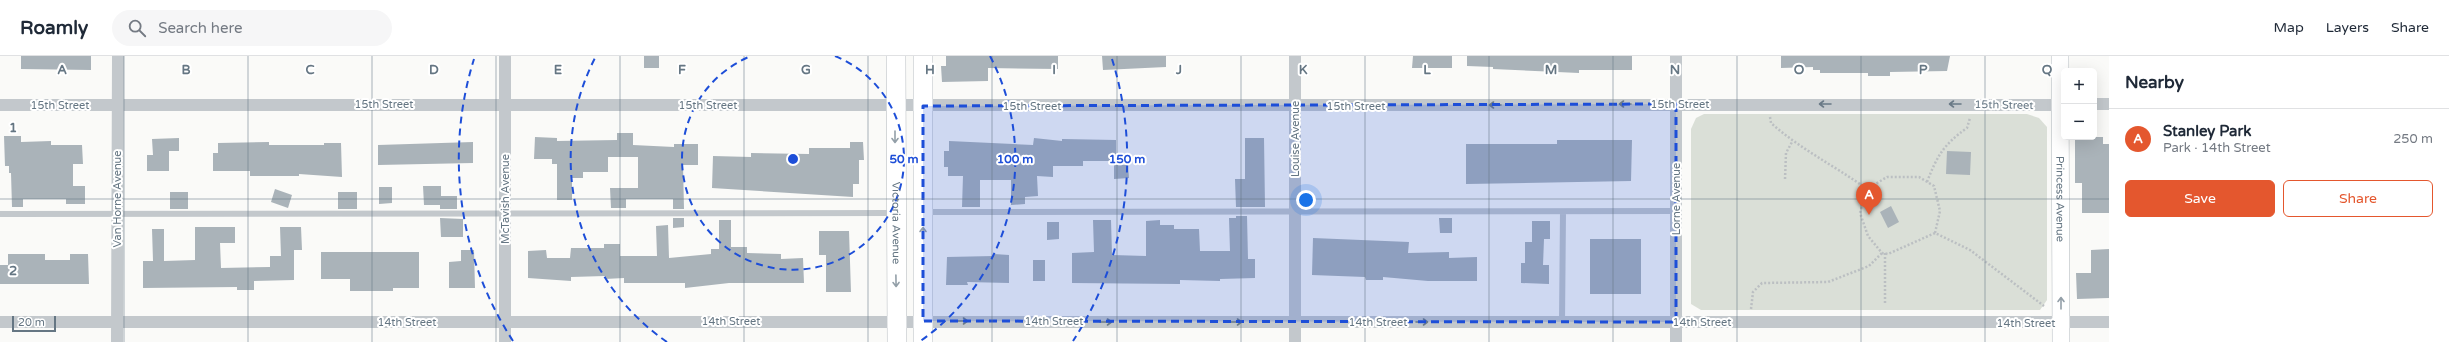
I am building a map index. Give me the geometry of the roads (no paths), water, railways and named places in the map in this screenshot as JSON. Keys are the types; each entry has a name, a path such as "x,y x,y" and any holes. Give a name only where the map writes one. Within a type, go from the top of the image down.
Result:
{"main road":[{"name":"Victoria Avenue","path":"896,56 895,213 897,342"},
{"path":"923,56 923,342"}],"street":[{"name":"Van Horne Avenue","path":"117,342 118,56"},
{"name":"McTavish Avenue","path":"505,56 505,342"},
{"name":"Louise Avenue","path":"1294,342 1295,56"},
{"name":"Lorne Avenue","path":"1676,56 1676,342"},
{"name":"Princess Avenue","path":"2060,56 2062,104"},
{"name":"15th Street","path":"0,105 505,104 896,107 1676,104 2061,105"},
{"path":"2097,104 2109,104"},
{"name":"Princess Avenue","path":"2061,342 2062,140"},
{"name":"14th Street","path":"0,322 897,320 1294,322 2109,322"}],"lane":[{"path":"923,212 1295,213 1676,211"},
{"path":"1562,322 1563,212"},
{"path":"0,214 505,215 895,213"}],"place":[{"name":"Stanley Park","path":"1869,215"}]}
